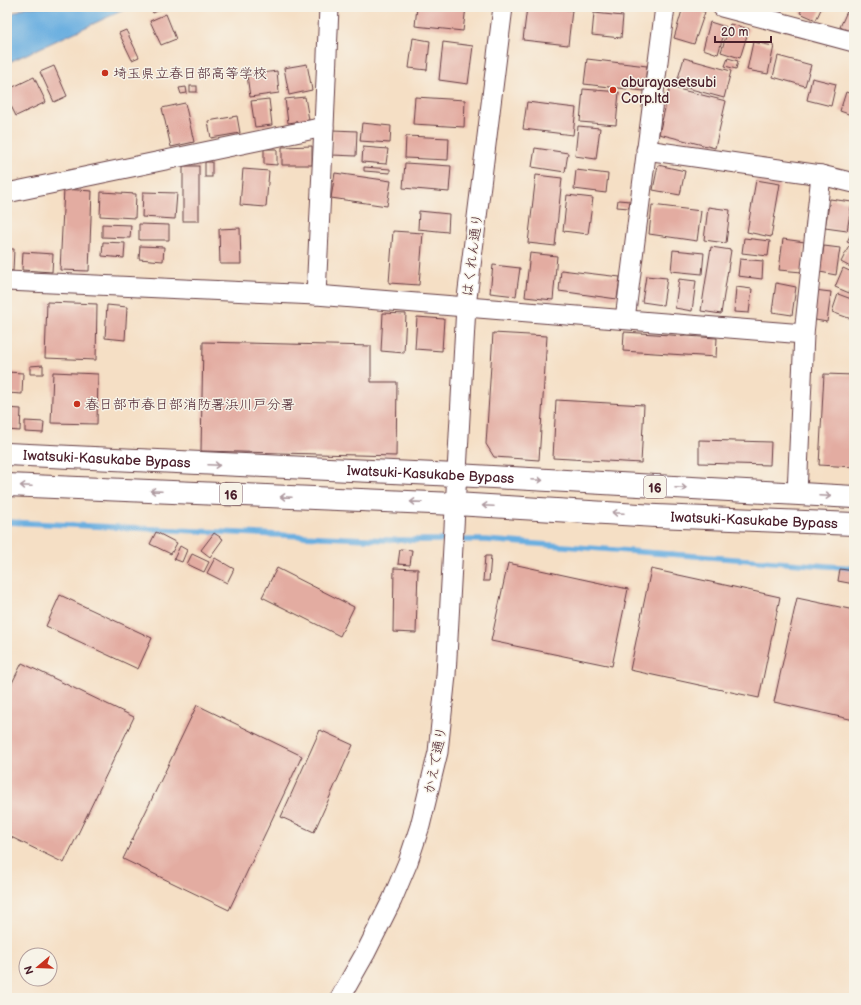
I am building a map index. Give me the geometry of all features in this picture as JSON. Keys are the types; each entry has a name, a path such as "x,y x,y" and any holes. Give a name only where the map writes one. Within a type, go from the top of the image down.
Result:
{"highway":[{"name":"Iwatsuki-Kasukabe Bypass","path":"7,454 456,475 854,497"},
{"name":"Iwatsuki-Kasukabe Bypass","path":"7,485 455,504 656,516 854,524"}],"street":[{"path":"316,295 329,7"},
{"name":"はくれん通り","path":"455,504 466,306 503,7"},
{"path":"625,319 665,7"},
{"path":"722,7 854,42"},
{"path":"7,193 324,127"},
{"path":"646,150 821,175 854,183"},
{"path":"797,494 804,334 821,175"},
{"path":"7,281 316,295 804,334"},
{"name":"かえで通り","path":"340,998 366,952 392,900 411,855 431,784 438,752 443,714 455,504"}],"water":[{"path":"26,7 130,7 7,63 7,16"}],"building":[{"path":"150,7 166,7 153,13"},
{"path":"417,7 466,7 463,31 415,26"},
{"path":"527,7 572,10 568,45 523,40"},
{"path":"683,7 690,7 705,12 694,44 674,38"},
{"path":"803,7 822,7 816,20 800,13"},
{"path":"849,7 854,7 854,34 840,27"},
{"path":"594,13 623,16 621,38 592,35"},
{"path":"166,14 176,39 161,45 150,21"},
{"path":"710,22 726,27 718,54 703,49"},
{"path":"730,24 749,29 740,58 721,52"},
{"path":"126,30 139,57 132,60 119,33"},
{"path":"413,38 430,41 427,70 409,68"},
{"path":"443,42 473,46 468,84 439,80"},
{"path":"753,42 774,46 768,74 747,70"},
{"path":"778,56 811,65 805,86 773,77"},
{"path":"684,58 731,71 724,98 676,85"},
{"path":"728,58 738,61 736,69 725,66"},
{"path":"587,59 647,66 644,91 584,84"},
{"path":"307,64 312,90 289,95 284,68"},
{"path":"54,66 67,96 54,102 40,72"},
{"path":"277,71 279,93 250,97 247,75"},
{"path":"34,77 46,102 16,116 7,98 7,90"},
{"path":"812,78 836,84 831,106 807,100"},
{"path":"190,86 197,86 197,92 190,92"},
{"path":"186,87 187,93 181,94 179,88"},
{"path":"670,87 726,101 715,148 659,134"},
{"path":"583,89 619,92 616,125 580,122"},
{"path":"846,92 854,95 854,116 840,111"},
{"path":"305,97 309,120 288,123 285,99"},
{"path":"415,97 465,100 464,127 413,124"},
{"path":"269,99 272,125 255,127 251,101"},
{"path":"527,102 576,108 573,135 523,129"},
{"path":"185,103 194,142 171,147 162,108"},
{"path":"237,116 240,133 211,138 208,121"},
{"path":"362,123 391,126 390,143 360,141"},
{"path":"578,126 600,128 596,159 575,156"},
{"path":"333,130 357,131 356,156 332,155"},
{"path":"406,136 449,138 448,160 405,158"},
{"path":"312,146 312,165 282,165 282,147"},
{"path":"363,147 388,149 386,164 362,162"},
{"path":"535,148 568,153 565,172 532,167"},
{"path":"264,149 277,149 277,165 264,164"},
{"path":"205,162 212,162 212,177 205,177"},
{"path":"405,163 451,166 449,192 403,188"},
{"path":"658,165 685,171 680,195 653,190"},
{"path":"183,166 199,166 199,221 183,221"},
{"path":"364,167 390,169 390,173 364,171"},
{"path":"243,169 269,171 266,207 240,205"},
{"path":"576,170 608,174 606,193 574,189"},
{"path":"335,173 391,181 387,206 331,198"},
{"path":"536,175 562,178 555,246 528,243"},
{"path":"756,180 780,184 771,237 747,232"},
{"path":"64,189 92,191 89,271 60,270"},
{"path":"101,192 136,194 135,218 100,216"},
{"path":"143,192 177,193 175,219 142,217"},
{"path":"567,195 593,198 588,234 563,231"},
{"path":"830,199 852,202 847,231 825,228"},
{"path":"618,200 630,201 629,208 617,207"},
{"path":"652,205 701,211 697,241 649,234"},
{"path":"708,207 730,210 726,243 704,240"},
{"path":"419,211 449,214 448,232 418,229"},
{"path":"102,224 131,225 130,238 102,237"},
{"path":"139,224 169,225 169,240 139,240"},
{"path":"854,227 854,245 847,242"},
{"path":"240,228 241,264 220,264 219,229"},
{"path":"393,231 423,233 419,285 389,283"},
{"path":"744,238 770,241 768,256 742,253"},
{"path":"783,239 805,242 802,272 779,270"},
{"path":"103,242 125,243 124,258 102,256"},
{"path":"140,246 164,247 163,261 139,259"},
{"path":"824,246 840,248 836,275 820,272"},
{"path":"849,246 854,249 854,269 841,262"},
{"path":"711,247 731,250 721,314 701,311"},
{"path":"7,249 14,249 13,271 7,271"},
{"path":"673,250 704,253 702,274 671,271"},
{"path":"23,252 53,254 52,272 22,270"},
{"path":"530,253 557,256 553,300 525,297"},
{"path":"740,259 763,261 762,279 738,276"},
{"path":"493,265 520,268 516,296 490,293"},
{"path":"843,268 854,273 854,295 835,287"},
{"path":"561,270 620,277 617,299 559,291"},
{"path":"646,276 667,278 663,305 642,302"},
{"path":"679,279 696,281 692,311 675,308"},
{"path":"776,283 796,287 792,315 772,312"},
{"path":"736,287 752,289 749,313 734,312"},
{"path":"814,290 831,292 827,322 810,319"},
{"path":"838,294 854,300 854,320 832,312"},
{"path":"47,302 97,304 96,360 45,358"},
{"path":"107,305 127,307 125,340 105,338"},
{"path":"383,313 406,314 404,353 381,351"},
{"path":"417,317 444,319 442,351 415,349"},
{"path":"624,332 717,338 716,357 623,351"},
{"path":"493,333 547,336 539,460 494,457 486,444"},
{"path":"203,342 371,346 371,382 397,382 396,456 201,451"},
{"path":"43,365 43,374 30,374 30,366"},
{"path":"7,372 23,373 22,394 7,393"},
{"path":"53,372 98,374 97,424 51,423"},
{"path":"824,374 854,375 854,467 819,465"},
{"path":"556,400 644,405 641,463 553,458"},
{"path":"7,408 21,409 20,431 7,430"},
{"path":"25,421 44,422 43,433 25,432"},
{"path":"699,440 771,442 770,465 699,463"},
{"path":"156,532 177,543 171,554 150,544"},
{"path":"214,533 223,539 210,557 201,550"},
{"path":"180,546 187,550 182,562 174,559"},
{"path":"400,549 412,550 410,565 398,564"},
{"path":"192,554 209,562 204,572 187,564"},
{"path":"485,556 491,556 489,581 483,581"},
{"path":"215,558 234,569 227,583 207,573"},
{"path":"508,563 628,589 612,666 491,641"},
{"path":"277,568 354,607 340,636 262,597"},
{"path":"394,568 418,569 416,633 393,632"},
{"path":"651,569 780,597 759,698 630,670"},
{"path":"840,569 854,571 854,584 838,581"},
{"path":"60,595 152,638 138,669 46,626"},
{"path":"797,598 854,610 854,720 774,702"},
{"path":"22,663 134,717 64,863 7,835 7,693"},
{"path":"197,705 302,756 229,910 123,859"},
{"path":"320,730 353,745 314,832 281,817"}],"waterway":[{"path":"7,522 388,540 485,540 854,568"}],"place":[{"name":"埼玉県立春日部高等学校","path":"105,73"},
{"name":"aburayasetsubi Corp.ltd","path":"613,90"},
{"name":"春日部市春日部消防署浜川戸分署","path":"77,404"}]}
